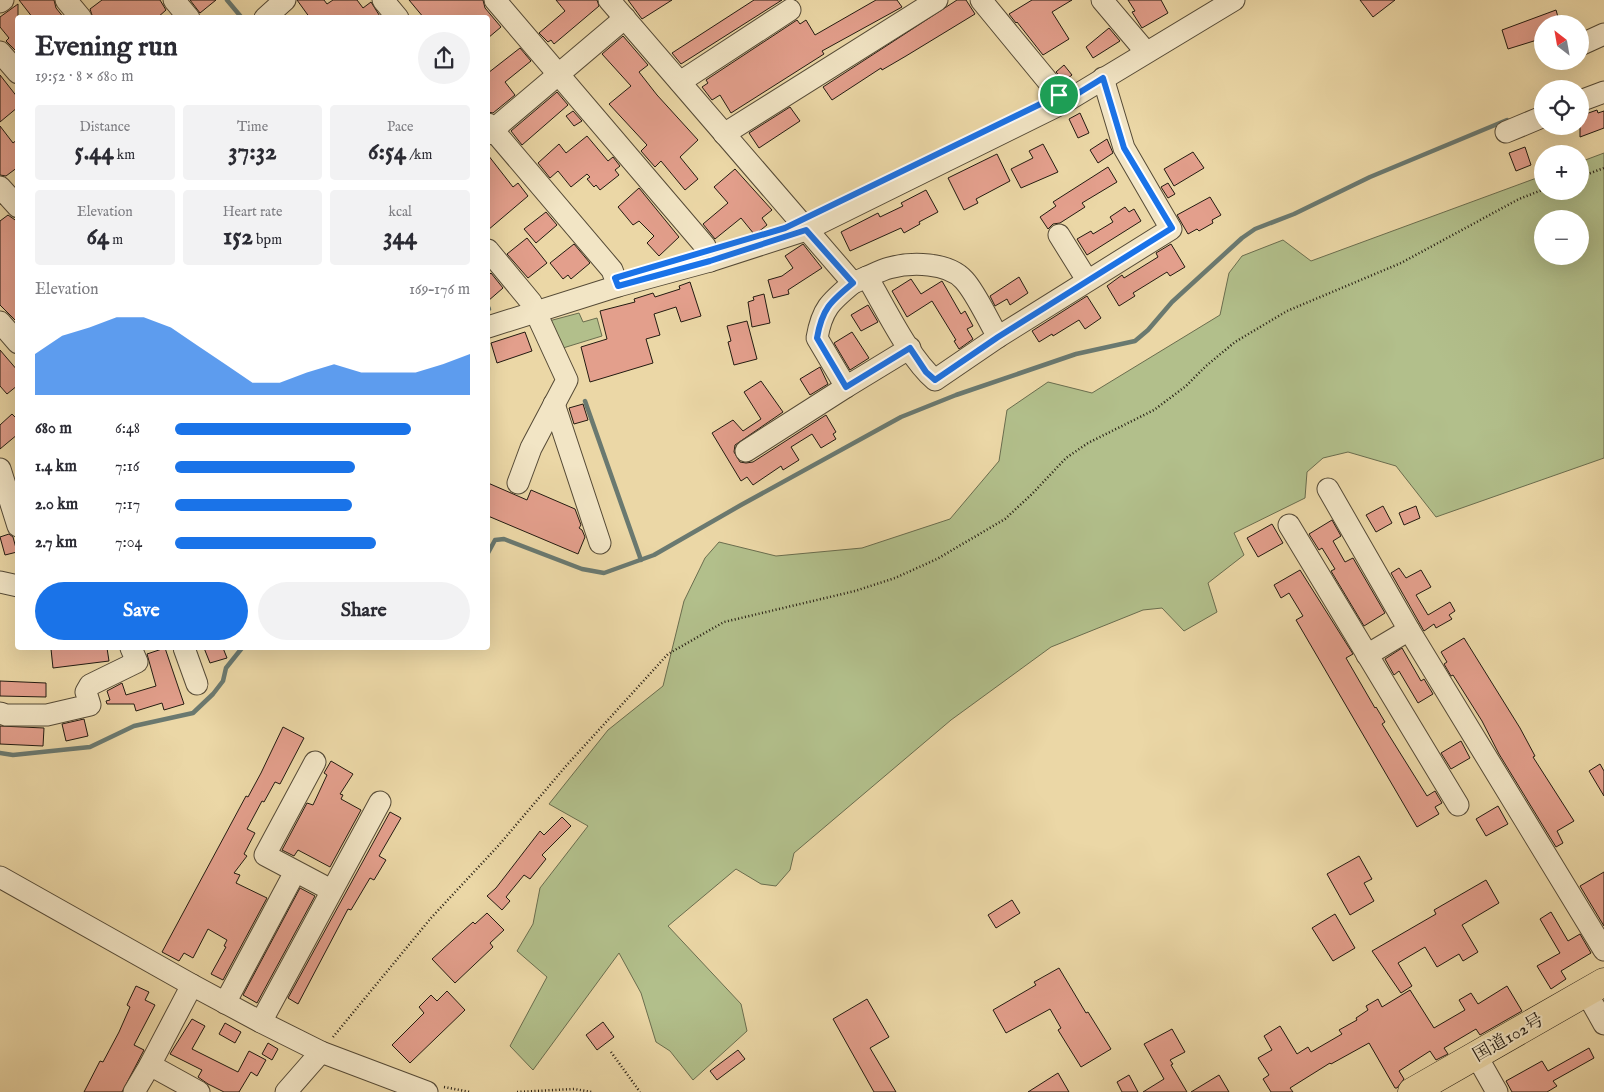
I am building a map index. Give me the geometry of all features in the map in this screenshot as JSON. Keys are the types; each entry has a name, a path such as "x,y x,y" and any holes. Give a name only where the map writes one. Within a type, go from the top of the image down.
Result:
{"highway":[{"name":"国道102号","path":"1412,1092 1595,987"}],"street":[{"path":"66,0 78,15"},
{"path":"174,0 186,15"},
{"path":"383,0 396,15"},
{"path":"495,0 705,246 710,261"},
{"path":"724,134 937,0"},
{"path":"981,0 1064,102"},
{"path":"1102,0 1146,52"},
{"path":"490,325 618,286 710,261 806,230 1064,102 1229,1"},
{"path":"490,128 559,75 616,6 806,230 860,280 926,372 935,380 998,337 1172,228 1124,148 1103,78"},
{"path":"680,82 790,10"},
{"path":"1589,41 1604,34"},
{"path":"0,52 15,69"},
{"path":"1589,98 1604,92"},
{"path":"1506,132 1534,120"},
{"path":"490,130 612,270 618,286"},
{"path":"0,187 15,204"},
{"path":"1059,235 1087,280"},
{"path":"490,252 531,302 567,380 531,448 518,483"},
{"path":"846,387 817,338 822,315 831,301 860,280 889,268 914,265 932,266 955,272 964,280 998,337"},
{"path":"0,322 15,340"},
{"path":"746,451 910,348"},
{"path":"554,404 600,543"},
{"path":"5,470 15,513"},
{"path":"1328,489 1409,630 1604,950"},
{"path":"1289,526 1458,805"},
{"path":"0,582 15,585"},
{"path":"1367,655 1409,630"},
{"path":"0,713 6,715 47,715 90,705 86,692 90,685 137,662 132,650"},
{"path":"185,650 197,684"},
{"path":"315,762 265,855 331,890"},
{"path":"261,1022 380,802"},
{"path":"225,1003 296,872"},
{"path":"0,877 261,1022 321,1052 427,1092"},
{"path":"134,1092 192,985"},
{"path":"1595,987 1604,1024"},
{"path":"286,1092 321,1052"},
{"path":"1476,1055 1497,1092"},
{"path":"150,1065 199,1092"}],"path":[{"path":"1589,174 1604,168"},
{"path":"321,1052 431,918 499,845 566,766 668,654 724,622 855,591 896,578 937,559 1005,519 1066,458 1088,443 1154,410 1186,386 1234,342 1287,311 1401,263 1519,199 1534,193"},
{"path":"611,1052 640,1092"},
{"path":"517,1092 574,1089 592,1092"}],"green space":[{"path":"1604,153 1604,458 1436,517 1396,466 1348,452 1323,458 1307,472 1305,498 1234,533 1244,555 1208,583 1217,612 1184,631 1162,608 1143,610 1051,647 951,720 794,853 790,870 776,886 761,884 736,869 668,926 741,1004 747,1031 693,1080 670,1051 656,1042 641,993 619,953 533,1070 510,1046 547,977 517,951 533,924 540,888 588,826 549,804 608,730 663,686 684,601 705,558 719,542 776,556 862,548 950,519 999,461 1007,410 1048,382 1092,393 1220,315 1229,273 1242,256 1283,240 1311,261 1534,179 1534,200 1589,200 1589,159"},
{"path":"579,313 583,322 597,318 602,336 563,348 549,321"}],"building":[{"path":"19,0 54,0 56,8 62,15 31,15"},
{"path":"102,0 160,0 166,10 160,15 92,15 90,9"},
{"path":"190,0 216,0 200,13"},
{"path":"297,0 324,0 327,4 333,0 357,0 363,8 371,2 379,15 308,15"},
{"path":"409,0 483,0 485,8 501,27 490,36 490,15 422,15"},
{"path":"556,0 597,0 599,6 554,44 551,40 548,42 539,33 565,11"},
{"path":"628,0 672,0 642,19"},
{"path":"754,0 782,0 681,64 672,53"},
{"path":"876,0 897,0 902,7 822,51 824,54 731,113 720,95 712,100 702,87 708,83 706,80 797,20 800,24 806,20 815,35"},
{"path":"957,0 966,0 975,14 882,70 881,68 832,100 823,87"},
{"path":"1032,0 1072,0 1052,12 1069,39 1043,55 1009,14"},
{"path":"1128,0 1161,0 1168,13 1142,28 1132,12 1135,11"},
{"path":"1360,0 1395,0 1373,17"},
{"path":"18,4 18,15 15,15 15,50 6,41 9,38 0,27 0,17"},
{"path":"1556,10 1557,15 1542,15"},
{"path":"1534,18 1534,41 1508,49 1502,30"},
{"path":"1109,28 1120,41 1093,58 1086,47"},
{"path":"623,36 648,65 639,72 698,140 680,157 698,179 685,190 661,161 655,167 641,151 647,145 609,104 631,86 602,54"},
{"path":"520,48 531,61 505,82 515,95 493,113 490,112 490,71"},
{"path":"1064,65 1072,75 1064,81 1056,72"},
{"path":"0,75 15,94 15,110 0,122"},
{"path":"557,92 568,105 522,145 511,131"},
{"path":"790,107 800,121 759,148 749,133"},
{"path":"1597,110 1598,113 1604,111 1604,128 1589,134 1589,113"},
{"path":"573,111 582,121 574,126 566,116"},
{"path":"1080,113 1089,133 1078,138 1069,119"},
{"path":"0,126 13,143 15,141 15,169 6,176 0,175"},
{"path":"587,136 608,161 613,157 620,166 615,170 619,175 600,190 596,185 594,187 587,179 590,177 587,174 571,187 558,171 550,178 538,163 559,144 566,153"},
{"path":"1107,139 1113,153 1098,163 1090,150"},
{"path":"1043,144 1058,172 1021,188 1011,169 1033,158 1029,151"},
{"path":"1525,147 1531,165 1516,171 1509,153"},
{"path":"1193,152 1204,168 1174,186 1164,169"},
{"path":"997,154 1010,181 976,199 978,203 964,210 948,178"},
{"path":"490,158 513,187 518,183 528,196 490,228"},
{"path":"1108,167 1117,182 1082,203 1085,207 1060,223 1053,224 1048,229 1040,217 1056,206 1053,202"},
{"path":"735,169 772,210 762,218 767,225 757,233 754,234 741,218 715,239 703,224 728,203 714,187"},
{"path":"1168,183 1175,194 1168,198 1161,187"},
{"path":"639,188 679,237 659,256 647,243 654,236 639,221 633,225 618,207"},
{"path":"926,190 938,212 904,233 901,228 850,251 841,232 878,213 880,217 903,206 901,203"},
{"path":"1210,197 1221,215 1212,220 1213,223 1199,231 1197,229 1188,234 1177,215"},
{"path":"1125,207 1129,212 1134,209 1141,221 1087,255 1077,239 1091,231 1093,234 1113,222 1110,217"},
{"path":"546,212 557,225 536,243 524,229"},
{"path":"8,215 15,220 15,320 0,305 0,221"},
{"path":"527,238 547,263 528,278 507,254"},
{"path":"574,244 590,263 571,279 568,275 563,279 550,263"},
{"path":"803,244 822,268 788,290 789,294 773,298 768,280 782,276 793,268 785,256"},
{"path":"1171,244 1185,267 1170,276 1167,272 1133,293 1135,296 1119,306 1107,286 1122,275 1124,278 1158,257 1156,253"},
{"path":"490,274 503,288 490,299"},
{"path":"1019,277 1028,293 1010,305 1007,299 995,306 990,296"},
{"path":"911,279 921,294 942,281 961,314 965,311 973,326 967,329 973,339 959,349 954,341 956,340 932,301 907,317 892,291"},
{"path":"690,282 701,316 681,322 676,307 654,314 660,335 646,339 653,363 590,382 581,347 607,339 600,311 635,302 634,299 653,293 655,297 680,289 679,286"},
{"path":"764,294 770,323 752,327 748,302 754,300 753,297"},
{"path":"1087,296 1101,318 1085,329 1079,320 1039,342 1032,331"},
{"path":"868,305 878,322 861,331 851,315"},
{"path":"747,321 757,359 734,365 728,342 731,341 727,326"},
{"path":"525,332 532,351 497,363 491,343"},
{"path":"852,332 869,358 850,370 834,343"},
{"path":"0,350 15,368 15,387 7,394 0,386"},
{"path":"820,367 828,384 810,395 800,379"},
{"path":"761,381 783,412 735,445 734,452 740,462 753,462 826,415 836,432 833,434 836,439 821,448 812,434 791,447 799,460 783,470 781,466 753,485 747,477 741,481 712,433 733,420 743,431 761,419 744,392"},
{"path":"583,404 588,420 574,424 569,408"},
{"path":"12,414 15,417 15,436 0,449 0,425"},
{"path":"490,484 527,500 531,490 575,509 581,525 579,528 585,537 578,554 490,517"},
{"path":"1383,506 1392,523 1376,532 1366,515"},
{"path":"1416,506 1420,518 1404,525 1399,513"},
{"path":"1332,520 1341,536 1333,541 1345,562 1353,558 1385,613 1364,626 1331,571 1335,569 1322,548 1319,550 1309,534"},
{"path":"1272,524 1283,543 1258,557 1247,538"},
{"path":"9,534 13,537 15,552 5,555 0,537"},
{"path":"1399,568 1406,578 1421,570 1431,587 1416,595 1428,615 1450,602 1455,611 1449,615 1452,619 1436,628 1434,624 1424,631 1391,573"},
{"path":"1300,570 1353,654 1346,658 1385,722 1382,724 1427,796 1435,791 1442,803 1435,807 1439,814 1417,827 1296,620 1303,616 1289,593 1281,598 1274,585"},
{"path":"1464,638 1520,728 1535,756 1533,757 1574,821 1557,831 1563,843 1556,847 1499,754 1482,721 1444,664 1447,662 1441,652"},
{"path":"1402,648 1421,681 1424,679 1433,694 1418,703 1399,671 1394,675 1385,659"},
{"path":"51,650 107,650 109,661 53,668"},
{"path":"166,650 184,704 164,710 162,703 136,711 134,704 107,704 106,701 110,700 107,691 122,683 126,695 156,686 147,654"},
{"path":"205,650 224,650 227,658 210,663"},
{"path":"0,681 46,683 46,697 0,696"},
{"path":"84,719 88,736 66,741 62,724"},
{"path":"0,726 44,728 43,746 0,744"},
{"path":"283,727 304,738 280,784 275,782 247,829 255,833 244,854 247,856 234,873 240,875 236,883 267,898 223,980 211,974 226,947 224,946 227,940 208,929 193,958 184,953 179,961 162,952 246,796 248,797 261,773"},
{"path":"1461,741 1470,758 1451,769 1441,753"},
{"path":"331,761 353,774 340,794 343,795 341,799 361,810 330,867 298,850 294,856 282,850 307,803 313,805 327,775 324,773"},
{"path":"1600,764 1604,771 1604,796 1589,771"},
{"path":"1498,806 1508,824 1486,836 1476,819"},
{"path":"390,812 401,818 379,856 386,860 374,880 370,878 351,910 348,909 298,1004 288,998"},
{"path":"562,817 571,826 542,855 546,859 530,879 524,875 506,897 510,901 502,910 487,896 496,888 540,831 544,835"},
{"path":"1359,856 1372,879 1364,883 1374,901 1350,915 1327,874"},
{"path":"1604,872 1604,926 1580,886"},
{"path":"1486,880 1499,903 1462,925 1478,952 1463,961 1459,954 1437,967 1425,947 1398,963 1412,986 1401,993 1372,951 1436,914 1434,910"},
{"path":"300,888 315,896 257,1003 243,995"},
{"path":"1012,900 1020,913 996,928 988,915"},
{"path":"1551,912 1568,941 1580,934 1591,953 1561,971 1566,979 1551,989 1537,966 1560,953 1540,919"},
{"path":"487,913 504,930 490,943 493,947 455,983 432,959 473,922 475,924"},
{"path":"1335,914 1355,948 1333,961 1312,928"},
{"path":"1059,968 1086,1013 1088,1012 1111,1049 1081,1067 1058,1030 1061,1028 1050,1009 1006,1033 993,1010 1036,985 1034,982"},
{"path":"136,986 149,992 145,1000 155,1005 134,1045 144,1050 122,1092 84,1092 100,1061 103,1062 119,1032 130,1007 127,1005"},
{"path":"1507,986 1522,1011 1480,1035 1476,1029 1444,1048 1448,1054 1436,1060 1430,1051 1399,1071 1404,1079 1397,1088 1395,1088 1369,1043 1330,1063 1290,1088 1293,1092 1271,1092 1263,1079 1269,1075 1258,1058 1272,1050 1264,1036 1280,1026 1297,1054 1308,1047 1311,1052 1342,1034 1339,1030 1357,1020 1356,1018 1368,1010 1366,1006 1378,999 1382,1007 1410,990 1434,1028 1465,1010 1459,1000 1471,993 1478,1004"},
{"path":"447,991 465,1010 410,1063 392,1045 424,1013 419,1007 431,995 437,1001"},
{"path":"867,999 889,1037 870,1048 896,1092 874,1092 833,1019"},
{"path":"192,1019 205,1026 192,1049 238,1072 249,1051 266,1060 257,1076 251,1072 239,1092 224,1092 208,1084 198,1077 202,1070 170,1054"},
{"path":"603,1022 614,1037 597,1050 586,1035"},
{"path":"225,1023 241,1032 235,1043 219,1034"},
{"path":"1172,1029 1185,1052 1170,1060 1173,1064 1171,1065 1187,1092 1143,1092 1164,1079 1144,1044"},
{"path":"268,1043 278,1049 272,1060 262,1054"},
{"path":"1589,1048 1594,1058 1553,1081 1557,1086 1547,1092 1512,1092 1506,1081 1542,1061 1548,1071"},
{"path":"738,1050 745,1059 717,1080 710,1071"},
{"path":"1058,1073 1069,1092 1028,1092"},
{"path":"1129,1075 1138,1092 1122,1092 1117,1082"},
{"path":"1219,1075 1229,1092 1191,1092"}],"waterway":[{"path":"227,0 240,15"},
{"path":"490,549 495,540 504,539 582,569 604,573 654,555 901,417 956,395 1076,354 1135,341 1148,330 1172,302 1242,238 1255,229 1294,214 1370,177 1507,120"},
{"path":"585,401 641,560"},
{"path":"0,753 13,755 90,747 134,726 193,713 213,694 223,681 226,668 240,650"}],"route":[{"path":"1103,78 1124,148 1172,228 998,337 935,380 926,372 910,348 846,387 817,338 822,315 831,301 853,283 806,230 710,261 618,286 615,278 785,228 1059,95 1064,102 1103,78"}]}
